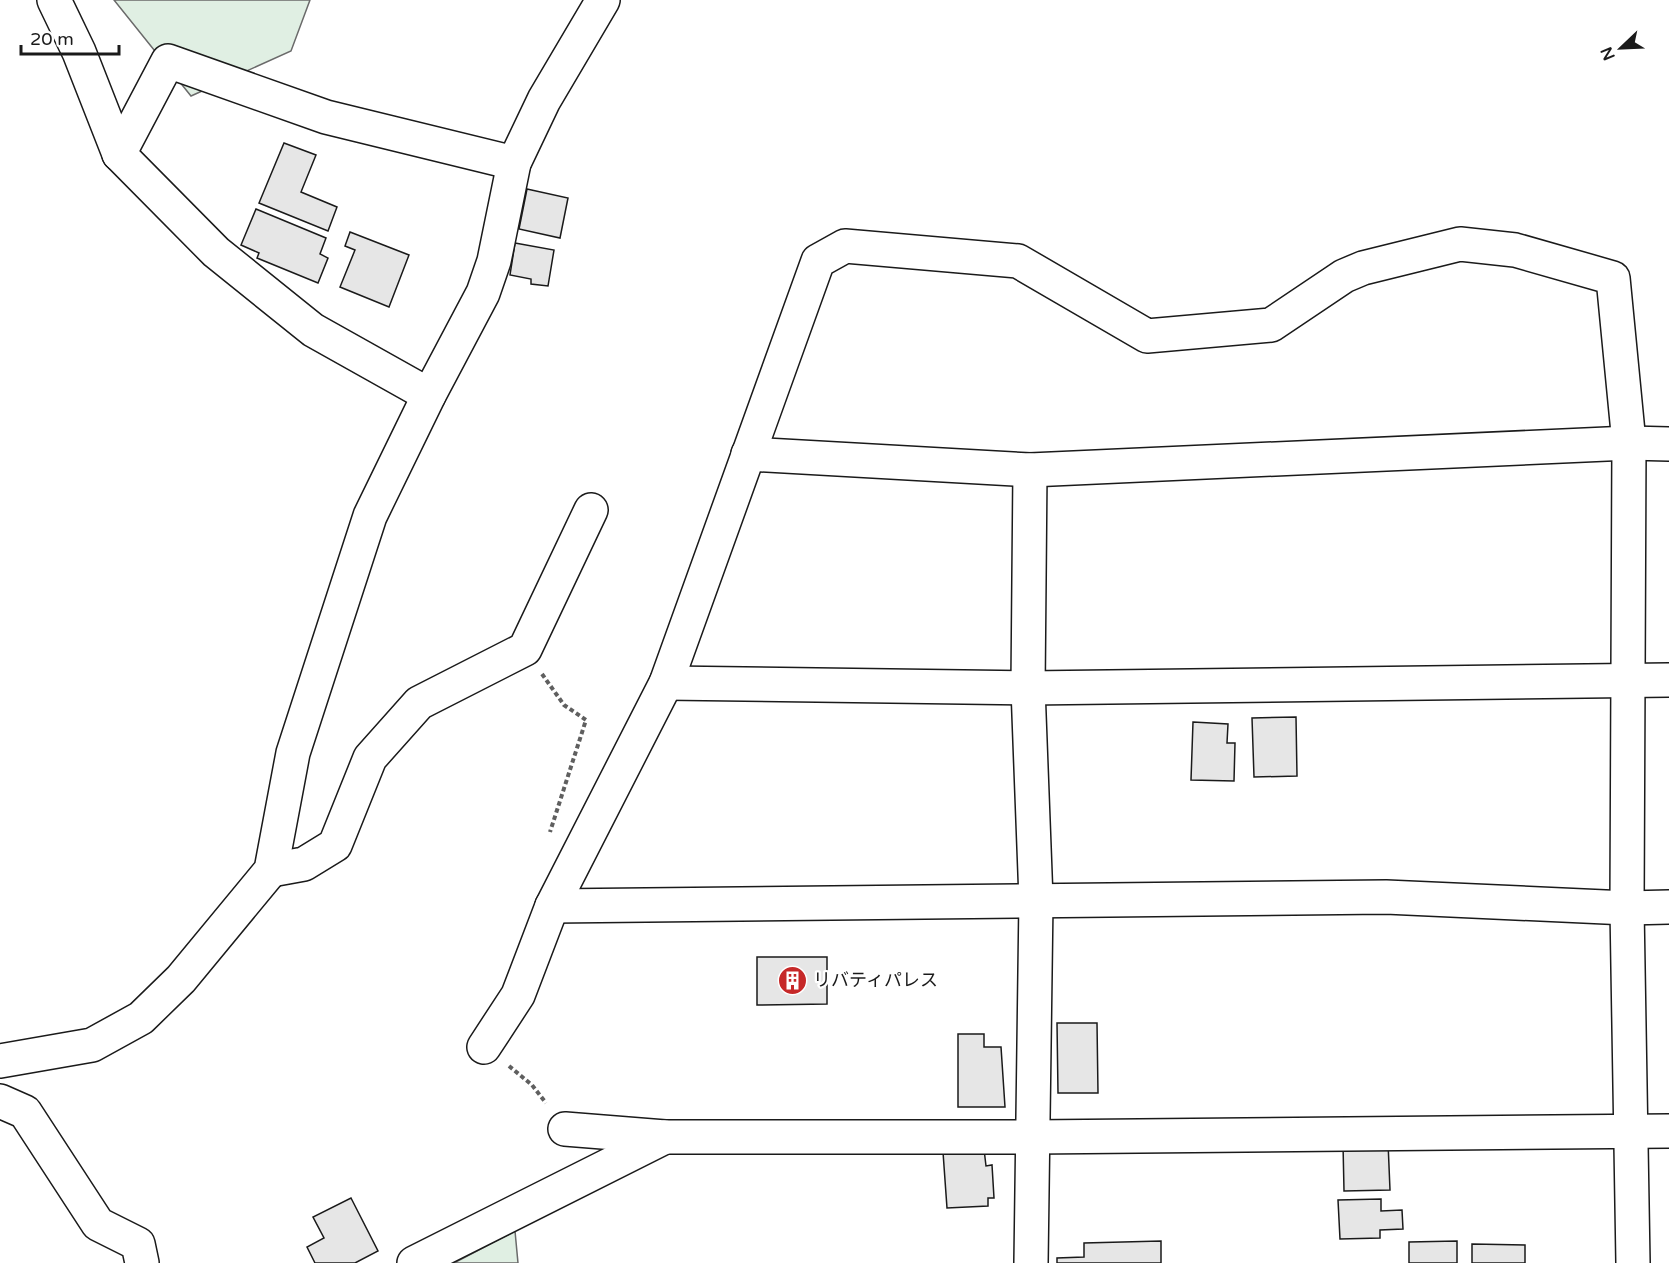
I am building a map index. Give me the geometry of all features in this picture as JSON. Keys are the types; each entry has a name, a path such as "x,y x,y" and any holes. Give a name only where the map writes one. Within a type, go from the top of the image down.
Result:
{"street":[{"path":"54,0 79,52 119,154 216,252 313,330 429,395"},
{"path":"0,1061 92,1045 141,1018 181,978 271,870 293,753 370,516 429,395 483,293 494,261 514,163 544,99 603,0"},
{"path":"119,154 168,61 326,117 514,163"},
{"path":"484,1047 518,995 552,906 666,683 818,261 845,246 1018,261 1147,336 1271,325 1354,272 1460,244 1515,250 1613,278 1629,443 1627,908 1633,1263"},
{"path":"748,454 1030,470 1629,443 1669,444"},
{"path":"1030,470 1028,688 1036,900 1031,1263"},
{"path":"271,870 304,864 335,845 370,758 419,703 525,649 591,510"},
{"path":"666,683 1028,688 1669,680"},
{"path":"552,906 1386,897 1627,908 1669,907"},
{"path":"0,1101 25,1112 98,1224 138,1245 142,1263"},
{"path":"565,1129 665,1137 1033,1137 1669,1131"},
{"path":"414,1263 665,1137"}],"path":[{"path":"525,649 564,705 586,720 568,783"},
{"path":"484,1047 532,1084 565,1129"}],"green space":[{"path":"114,0 310,0 291,51 191,96"},
{"path":"515,1231 518,1263 454,1263"}],"building":[{"path":"284,143 316,155 301,192 337,207 328,231 259,203"},
{"path":"527,189 568,198 560,238 519,229"},
{"path":"256,209 326,238 320,254 328,258 318,283 257,258 259,253 241,245"},
{"path":"350,232 409,255 389,307 340,287 355,250 345,246"},
{"path":"515,243 554,250 548,286 531,284 531,279 510,275"},
{"path":"1296,717 1297,776 1254,777 1252,718"},
{"path":"1193,722 1228,724 1227,743 1235,743 1234,781 1191,780"},
{"name":"リバティパレス","path":"757,957 827,957 827,1004 757,1005"},
{"path":"1057,1023 1097,1023 1098,1093 1058,1093"},
{"path":"958,1034 984,1034 984,1047 1001,1047 1005,1107 958,1107"},
{"path":"1388,1142 1390,1190 1344,1191 1343,1144"},
{"path":"984,1149 986,1166 992,1165 994,1198 988,1198 988,1206 947,1208 943,1152"},
{"path":"351,1198 378,1251 355,1263 315,1263 307,1247 324,1238 313,1217"},
{"path":"1381,1199 1381,1211 1402,1210 1403,1229 1380,1230 1380,1238 1340,1239 1338,1200"},
{"path":"1161,1241 1161,1263 1057,1263 1057,1258 1084,1257 1084,1243"},
{"path":"1457,1241 1457,1263 1409,1263 1409,1242"},
{"path":"1472,1244 1525,1245 1525,1263 1472,1263"}],"place":[{"name":"リバティパレス","path":"792,980"}]}
